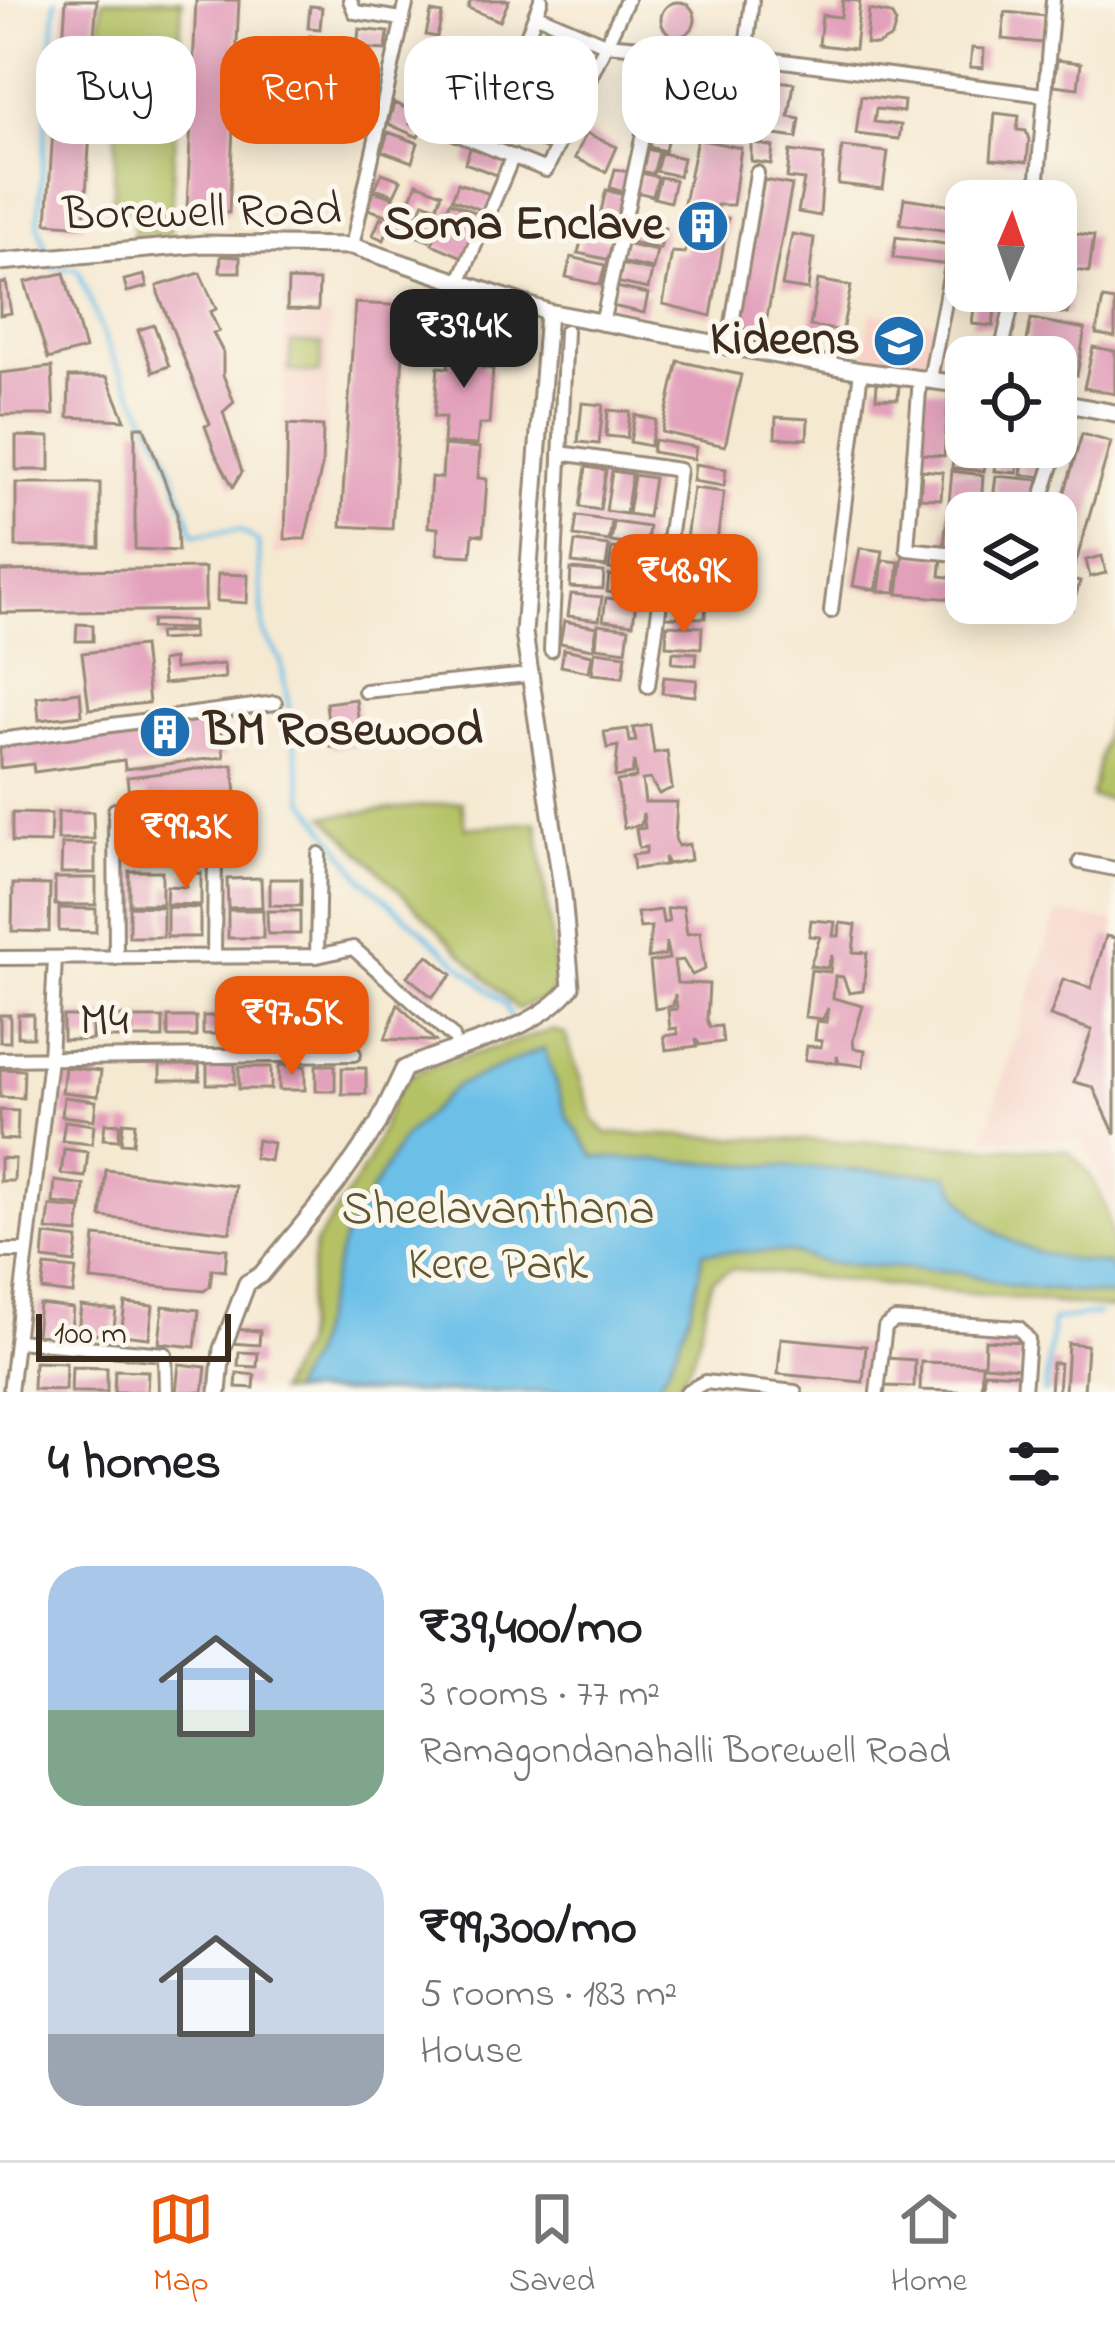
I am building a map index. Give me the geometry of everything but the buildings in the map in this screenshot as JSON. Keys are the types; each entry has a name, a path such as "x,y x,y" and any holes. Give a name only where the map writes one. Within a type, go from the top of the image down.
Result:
{"street":[{"path":"350,0 355,12 402,19"},
{"path":"352,245 407,0"},
{"path":"622,46 604,44 538,7 484,145 546,170 604,44 626,0"},
{"path":"748,36 752,0"},
{"path":"1039,180 1053,0"},
{"path":"780,60 1043,94"},
{"path":"602,324 641,144"},
{"path":"460,280 514,157"},
{"path":"728,347 757,173"},
{"name":"Borewell Road","path":"0,262 205,244 352,245 548,312 861,371 945,381"},
{"path":"945,291 925,378 907,549 945,553"},
{"path":"218,1392 222,1349 247,1283 261,1275 337,1184 378,1124 404,1069 468,1046 557,1004 571,987 563,895 529,675 524,600 548,312"},
{"path":"551,650 566,331"},
{"path":"831,610 861,371"},
{"path":"1077,406 1115,413"},
{"path":"560,453 679,470 648,686"},
{"path":"365,691 529,675"},
{"path":"0,740 275,703"},
{"path":"116,810 116,958"},
{"path":"214,957 215,851"},
{"path":"317,956 319,854"},
{"path":"1080,862 1115,869"},
{"path":"0,958 317,956 353,948 453,1037"},
{"path":"10,1392 50,1059 55,958"},
{"name":"M4","path":"0,1059 354,1054"},
{"path":"0,1251 26,1251"},
{"path":"877,1392 885,1327 895,1320 1019,1328 1028,1339 1024,1392"},
{"path":"17,1341 166,1354 166,1392"},
{"path":"687,1392 705,1382 795,1392"}],"shaded area":[{"name":"Kideens","path":"870,313 934,321 928,370 863,361"},
{"path":"330,317 325,464 313,549 274,554 282,499 285,318"},
{"path":"1056,913 1115,922 1115,1208 1082,1140 984,1139"}],"green space":[{"path":"102,0 182,0 180,36 100,36"},
{"path":"116,144 175,144 170,234 134,236 135,218 112,216"},
{"path":"291,342 322,344 320,373 289,371"},
{"path":"1115,688 1115,801 1091,797"},
{"path":"462,802 465,828 537,822 557,982 548,997 517,1009 325,816"},
{"name":"Sheelavanthana Kere Park","path":"552,1030 565,1034 594,1120 606,1133 1065,1150 1082,1164 1103,1201 1112,1244 1115,1309 732,1269 712,1280 689,1366 672,1392 277,1392 301,1347 315,1244 368,1163 398,1087 418,1071"}],"water":[{"name":"Sheelavanthana Kere Park","path":"544,1048 567,1116 595,1157 948,1175 977,1216 1013,1242 1057,1257 1108,1264 1115,1275 1115,1296 1011,1286 960,1272 827,1263 789,1252 703,1252 686,1324 653,1392 289,1392 310,1357 344,1237 403,1138 456,1086"}],"waterway":[{"path":"56,0 38,224 52,267 78,270 111,354 165,449 194,534 240,530 258,542 264,633 281,661 304,799 363,879 506,1005 510,1017"},
{"path":"1045,1392 1053,1320 1099,1314"}],"place":[{"name":"Soma Enclave","path":"703,226"},
{"name":"Kideens","path":"899,341"},
{"name":"BM Rosewood","path":"165,732"}]}
